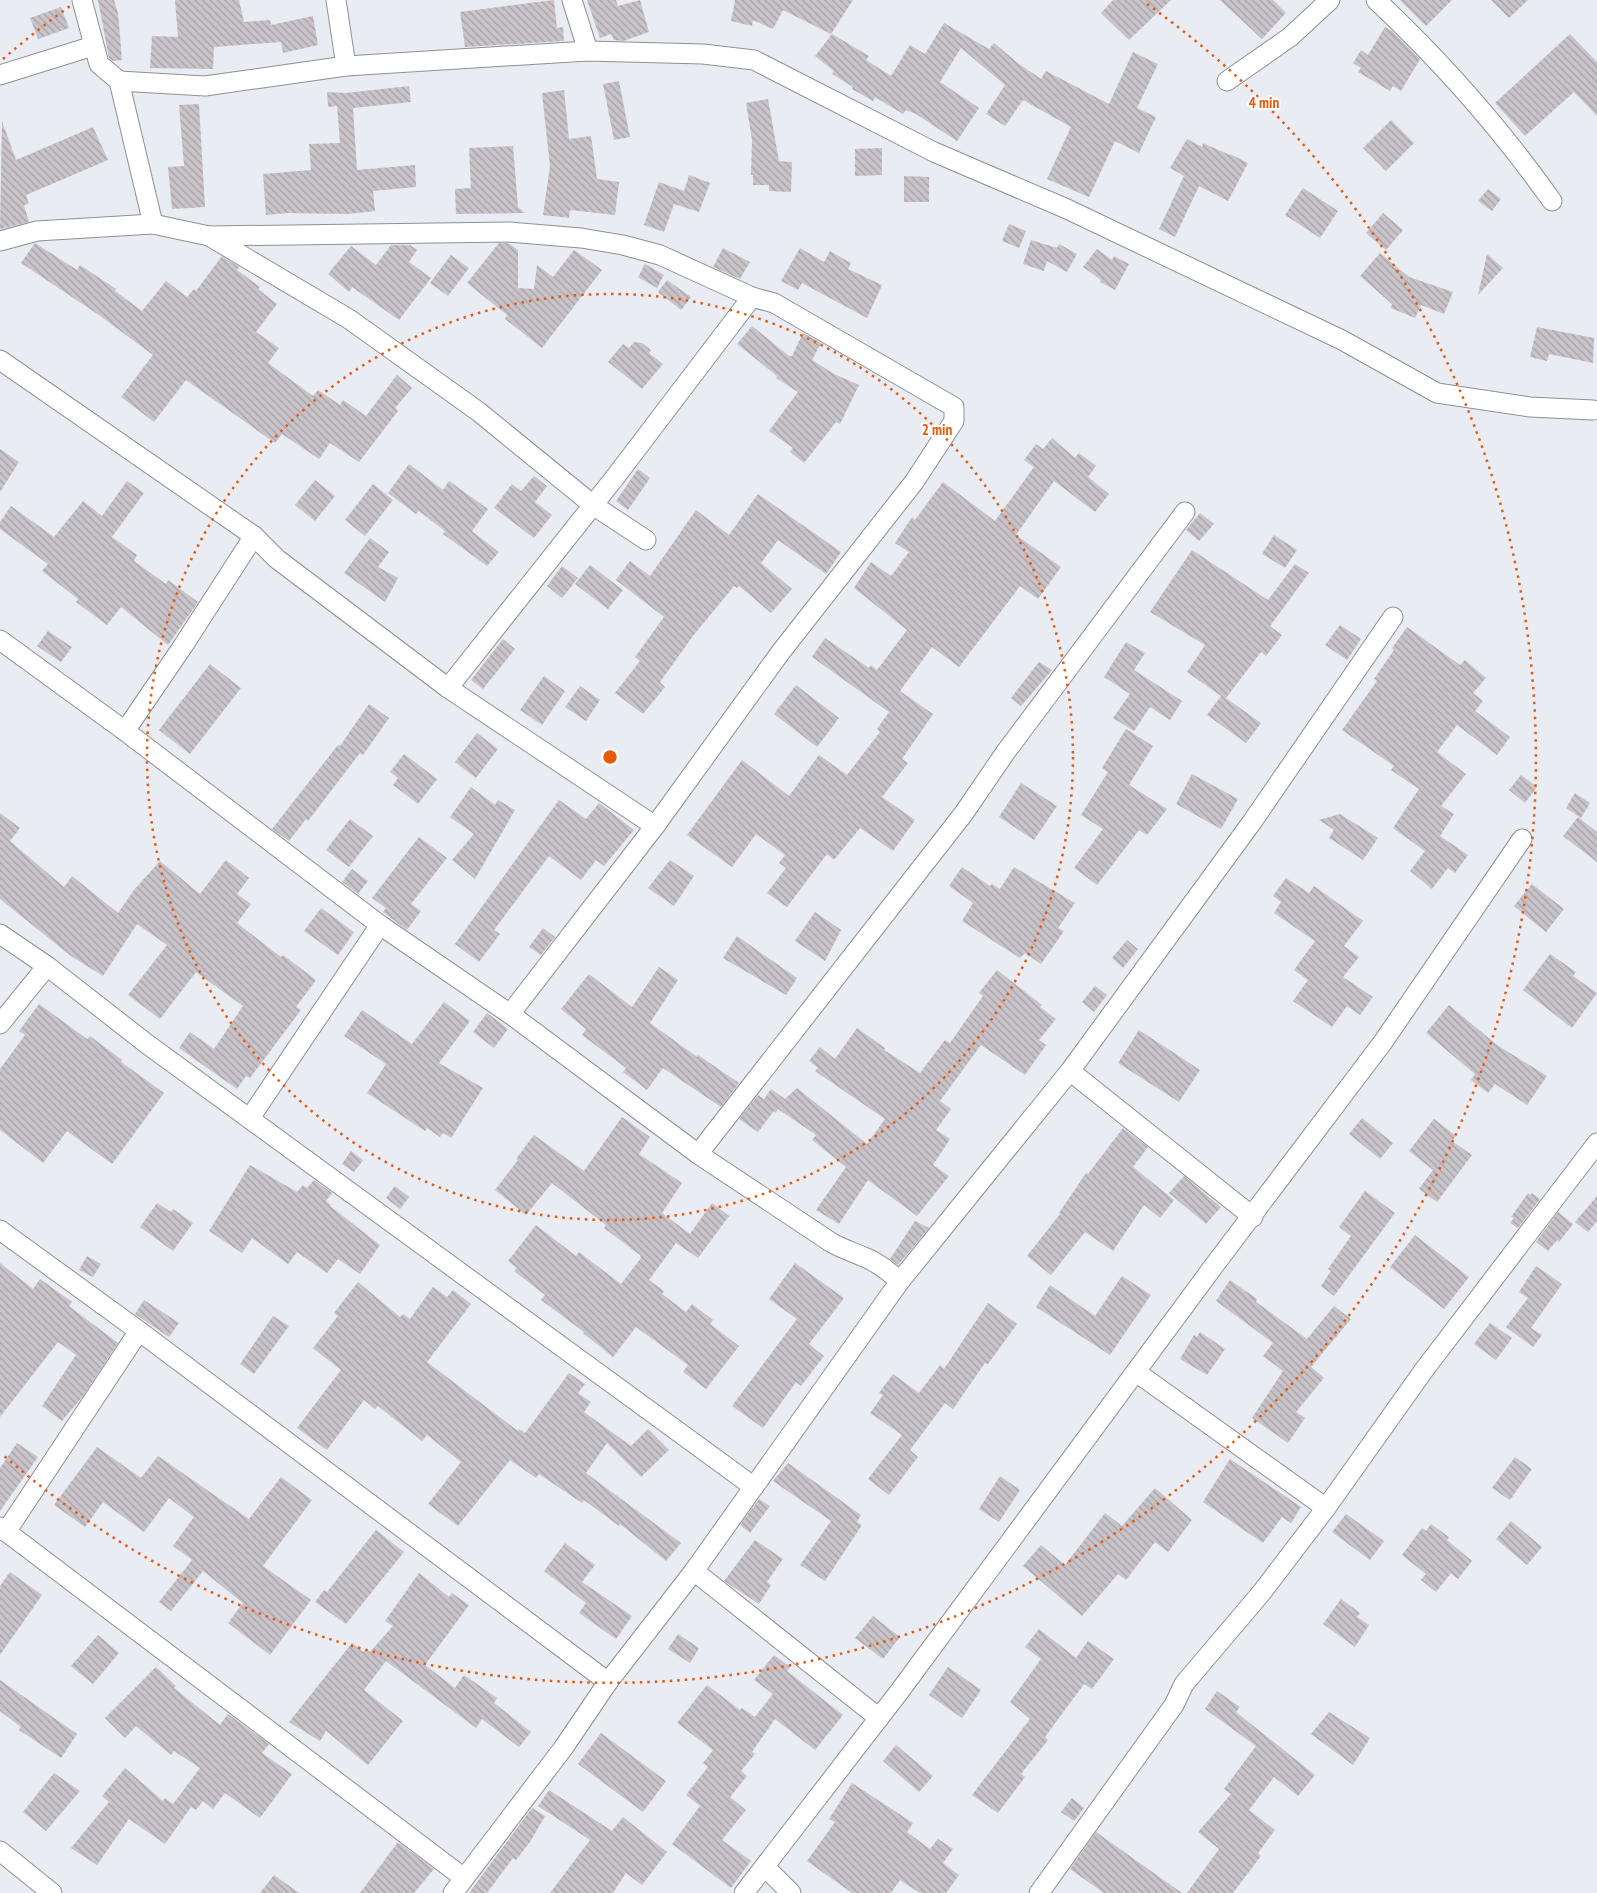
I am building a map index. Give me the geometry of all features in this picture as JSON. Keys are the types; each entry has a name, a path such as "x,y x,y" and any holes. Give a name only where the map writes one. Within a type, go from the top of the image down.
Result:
{"street":[{"path":"82,0 99,64 119,81 153,224"},
{"path":"336,0 346,66"},
{"path":"572,0 588,51"},
{"path":"1227,81 1290,38 1330,0"},
{"path":"1376,0 1415,36 1483,115 1552,200"},
{"path":"0,75 93,46"},
{"path":"119,81 205,86 346,66 588,51 703,54 754,60 934,152 1068,209 1342,340 1437,393 1530,407 1593,410"},
{"path":"0,241 37,231 153,224 209,236 509,232 580,238 623,245 660,255 752,297 774,303 954,407 956,413 954,420 914,482 780,653 655,826 510,1014"},
{"path":"209,236 349,319 479,412 593,505 646,540"},
{"path":"448,688 593,505 752,297"},
{"path":"0,360 254,536 277,559 448,688 655,826"},
{"path":"698,1154 964,813 1005,753 1185,512"},
{"path":"125,731 254,536"},
{"path":"139,1331 3,1530 459,1886 564,1747 608,1682 694,1571 900,1281 1070,1071 1252,822 1393,617"},
{"path":"0,640 125,731 380,925 510,1014 698,1154 832,1243 883,1267 900,1281"},
{"path":"744,1893 879,1718 1383,1042 1522,839"},
{"path":"250,1118 380,925"},
{"path":"0,934 47,966 147,1044 754,1487"},
{"path":"0,1024 47,966"},
{"path":"1070,1071 1253,1217"},
{"path":"1039,1893 1174,1705 1184,1684 1262,1592 1326,1508 1424,1370 1597,1143"},
{"path":"0,1230 139,1331 608,1682"},
{"path":"1136,1372 1326,1508"},
{"path":"694,1571 879,1718"},
{"path":"0,1850 52,1893"},
{"path":"765,1868 791,1893"}],"building":[{"path":"98,0 114,0 118,13 122,60 113,61 109,58"},
{"path":"175,0 239,0 244,22 270,20 271,25 313,16 318,45 283,53 281,42 214,47 213,69 150,68 152,36 178,37"},
{"path":"554,0 557,28 563,27 564,41 465,47 460,12"},
{"path":"587,0 616,0 618,6 640,0 649,32 623,41 614,40 611,34 600,38"},
{"path":"735,0 853,0 831,34 783,10 773,29 753,20 752,26 731,21"},
{"path":"1113,0 1171,0 1129,40 1101,13"},
{"path":"1220,0 1273,0 1286,13 1262,39"},
{"path":"1400,0 1452,0 1426,26"},
{"path":"1491,0 1528,0 1509,18"},
{"path":"61,7 69,28 38,39 30,18"},
{"path":"944,23 989,49 994,43 1041,79 1046,71 1109,104 1133,52 1158,64 1137,108 1156,117 1139,153 1115,141 1089,197 1047,179 1071,127 1023,100 1005,126 986,114 1005,85 961,48 940,82 979,108 957,141 916,114 906,110 903,114 875,97 873,101 852,89 853,87 832,74 834,71 815,56 832,34 869,56 866,60 891,76 910,45 925,54"},
{"path":"1385,27 1392,31 1420,59 1401,91 1393,86 1390,91 1358,72 1361,68 1353,63 1361,50 1368,55"},
{"path":"1570,34 1597,62 1597,116 1574,92 1525,136 1495,103"},
{"path":"619,81 630,137 614,140 603,84"},
{"path":"409,86 411,102 353,108 357,170 415,165 416,187 373,191 375,211 348,214 287,213 266,215 263,174 311,170 309,144 340,143 337,106 328,107 327,92 346,93"},
{"path":"564,90 569,139 591,136 597,179 619,182 615,215 570,210 569,218 543,215 550,166 542,93"},
{"path":"768,99 779,161 792,162 791,192 769,191 769,185 753,185 753,175 751,175 752,140 746,103"},
{"path":"199,104 205,207 172,209 168,167 184,166 179,105"},
{"path":"1391,120 1414,143 1386,171 1363,148"},
{"path":"2,121 16,160 93,127 108,160 26,195 29,204 24,205 29,222 0,229"},
{"path":"1187,139 1202,147 1203,143 1248,163 1228,201 1199,186 1175,237 1159,229 1184,176 1170,168"},
{"path":"513,146 518,207 525,213 456,214 455,189 471,188 469,148"},
{"path":"882,148 882,175 855,176 855,149"},
{"path":"689,175 710,183 699,212 674,204 664,232 644,225 659,182 684,191"},
{"path":"904,176 929,177 929,202 904,202"},
{"path":"1303,188 1338,211 1320,238 1285,215"},
{"path":"1488,189 1501,199 1492,211 1478,201"},
{"path":"1383,213 1403,230 1386,250 1366,233"},
{"path":"1009,224 1026,231 1019,248 1002,241"},
{"path":"1031,240 1057,248 1059,244 1077,254 1067,272 1047,261 1044,271 1023,264"},
{"path":"35,243 77,270 80,265 116,289 115,291 142,311 166,281 187,297 194,289 196,291 222,256 239,267 237,270 260,287 258,289 277,304 256,332 279,348 268,363 313,396 318,390 340,405 343,400 366,416 397,375 412,388 395,408 398,411 359,462 330,443 319,459 282,434 275,443 186,380 154,422 121,397 153,355 99,315 21,263"},
{"path":"499,243 508,243 518,250 518,288 534,289 537,265 553,277 574,250 602,270 542,348 505,319 507,315 467,283"},
{"path":"391,245 410,245 417,250 409,262 431,278 399,320 352,287 349,292 328,274 351,246 376,265"},
{"path":"723,248 750,262 740,279 713,267"},
{"path":"800,248 824,262 830,251 851,263 848,269 882,285 867,318 802,283 798,290 781,281"},
{"path":"1097,249 1112,260 1114,256 1129,264 1115,290 1100,282 1101,280 1083,267"},
{"path":"1380,253 1409,277 1453,292 1444,314 1421,305 1415,318 1391,308 1392,304 1360,276"},
{"path":"1487,254 1503,268 1478,295"},
{"path":"451,255 469,268 448,296 430,283"},
{"path":"645,264 664,275 657,288 638,277"},
{"path":"667,280 691,297 681,310 658,292"},
{"path":"752,326 789,356 792,356 803,333 821,343 812,360 834,374 859,385 840,424 836,422 804,463 790,452 793,448 769,431 798,392 776,378 777,376 737,344"},
{"path":"1537,327 1594,338 1593,363 1549,354 1547,361 1530,357"},
{"path":"634,342 642,343 651,350 649,353 663,364 642,389 608,362 623,344 629,348"},
{"path":"1052,438 1075,458 1079,453 1096,466 1088,477 1109,494 1095,512 1054,481 1016,535 1061,567 1038,599 1020,586 959,667 932,647 900,691 933,714 902,759 908,763 882,797 915,820 893,851 860,828 834,860 827,854 787,907 767,893 786,868 779,863 785,855 756,834 732,867 687,835 742,760 789,796 819,755 847,775 880,732 877,729 889,712 812,657 825,638 869,668 871,665 877,670 907,630 854,588 871,562 891,576 909,552 895,543 912,517 915,520 943,482 995,521 1034,467 1024,460 1036,444 1043,449"},
{"path":"0,449 19,462 0,492"},
{"path":"409,464 443,490 449,481 488,509 472,531 499,552 487,566 443,534 445,531 419,511 416,514 388,493"},
{"path":"638,469 650,478 628,510 616,501"},
{"path":"534,476 547,486 535,502 552,515 534,538 494,508 512,484 521,491"},
{"path":"315,480 335,496 315,521 295,505"},
{"path":"127,481 144,493 112,537 137,555 134,561 166,584 168,580 198,602 168,645 121,607 107,625 76,602 78,599 42,571 48,564 0,529 0,522 11,506 54,537 83,501 102,516"},
{"path":"373,484 393,500 365,536 345,520"},
{"path":"758,494 841,552 826,574 778,540 761,563 792,589 771,613 739,586 737,588 734,586 693,636 660,682 665,687 643,714 615,693 640,661 635,657 664,617 616,580 630,561 650,576 696,510 729,535"},
{"path":"1200,513 1214,524 1199,541 1186,530"},
{"path":"1274,535 1297,550 1285,568 1262,554"},
{"path":"370,538 389,552 378,567 398,578 385,602 344,573"},
{"path":"1192,550 1268,600 1295,564 1309,573 1270,626 1282,635 1266,656 1261,652 1226,698 1261,723 1246,743 1207,715 1221,696 1187,672 1205,645 1150,612"},
{"path":"590,565 623,590 608,609 575,584"},
{"path":"562,566 578,578 562,598 547,586"},
{"path":"1340,625 1361,639 1347,660 1325,645"},
{"path":"1407,627 1460,665 1465,660 1486,678 1473,693 1483,701 1475,711 1510,737 1497,755 1457,725 1437,752 1466,774 1441,806 1454,814 1440,836 1468,855 1455,873 1448,868 1432,889 1410,871 1425,851 1393,828 1419,789 1391,770 1394,766 1342,730 1377,681 1374,679"},
{"path":"48,631 72,647 61,662 37,646"},
{"path":"503,639 515,649 483,689 471,680"},
{"path":"1126,642 1145,653 1134,670 1182,701 1170,720 1150,707 1134,731 1113,718 1130,694 1104,677"},
{"path":"1039,662 1052,670 1021,706 1011,698"},
{"path":"210,664 241,688 190,754 159,730"},
{"path":"544,676 565,691 542,725 520,710"},
{"path":"796,685 839,718 817,747 774,714"},
{"path":"580,686 600,700 586,721 565,707"},
{"path":"369,704 389,718 363,755 360,753 308,821 306,819 289,841 272,829 338,745 340,746"},
{"path":"1126,729 1153,746 1129,785 1167,809 1147,835 1139,830 1097,885 1074,868 1103,829 1081,815 1108,772 1102,768"},
{"path":"477,733 498,749 476,778 455,762"},
{"path":"404,754 437,779 418,804 393,785 398,778 390,772"},
{"path":"1192,774 1238,799 1221,829 1176,804"},
{"path":"1521,775 1537,787 1525,803 1509,790"},
{"path":"1021,783 1057,806 1034,840 999,817"},
{"path":"471,787 495,805 498,800 515,810 475,879 452,860 474,834 450,817"},
{"path":"1575,793 1590,803 1581,818 1566,808"},
{"path":"559,800 586,819 599,803 634,830 604,866 596,860 581,880 549,856 494,930 500,934 479,962 455,944"},
{"path":"0,813 20,828 10,841 64,887 72,876 118,913 134,890 160,861 200,894 226,860 249,878 237,894 251,904 237,923 281,957 283,955 316,980 296,1007 301,1010 250,1078 246,1076 237,1089 179,1048 190,1032 214,1049 243,1006 196,972 160,1019 128,995 167,945 137,924 103,976 71,956 0,899"},
{"path":"1340,814 1378,838 1363,860 1329,838 1334,830 1319,820"},
{"path":"1578,817 1597,832 1597,862 1563,836"},
{"path":"350,819 373,836 349,867 326,850"},
{"path":"419,837 447,858 411,904 421,911 407,930 383,912 386,908 372,898"},
{"path":"670,860 694,876 674,906 648,888"},
{"path":"962,867 990,886 992,884 1000,889 1014,867 1075,903 1058,928 1064,931 1041,964 1025,953 1020,958 962,921 973,903 949,886"},
{"path":"352,869 368,881 358,894 342,882"},
{"path":"1286,878 1309,893 1314,886 1363,921 1344,946 1359,957 1343,977 1373,997 1360,1015 1347,1006 1332,1027 1293,1001 1308,980 1294,970 1315,941 1274,913 1281,902 1273,896"},
{"path":"1532,884 1564,909 1546,932 1514,906"},
{"path":"321,908 354,932 338,955 304,931"},
{"path":"815,912 841,930 825,961 795,941"},
{"path":"543,928 555,937 541,955 529,947"},
{"path":"737,936 797,978 786,995 723,958"},
{"path":"1127,940 1138,949 1123,968 1112,958"},
{"path":"1550,954 1576,972 1573,976 1597,993 1572,1028 1523,990"},
{"path":"659,967 678,980 650,1023 697,1057 698,1055 739,1083 721,1107 663,1068 647,1090 623,1072 626,1068 582,1035 586,1029 561,1009 589,974 632,1007"},
{"path":"997,970 1042,1005 1040,1007 1056,1019 1039,1040 1046,1045 1025,1075 981,1045 940,1101 951,1109 936,1130 950,1139 933,1165 949,1176 917,1216 868,1180 839,1224 816,1210 846,1167 812,1140 816,1135 778,1109 776,1113 774,1111 758,1132 739,1119 758,1095 764,1099 771,1089 785,1099 797,1088 867,1144 885,1119 815,1071 818,1068 809,1061 820,1047 835,1059 857,1028 885,1048 884,1050 920,1073 945,1040 950,1043 983,996 979,993"},
{"path":"1095,986 1107,995 1094,1012 1082,1002"},
{"path":"444,1002 470,1021 439,1063 483,1088 451,1138 443,1133 440,1137 427,1128 425,1131 367,1093 386,1064 344,1036 362,1010 412,1044"},
{"path":"39,1004 87,1039 90,1036 122,1060 121,1062 164,1093 112,1164 67,1131 43,1163 0,1130 0,1069 25,1035 19,1031"},
{"path":"1449,1005 1497,1045 1547,1076 1527,1105 1495,1084 1488,1093 1471,1080 1475,1074 1426,1033"},
{"path":"487,1013 508,1029 494,1048 473,1032"},
{"path":"1139,1030 1200,1070 1179,1102 1118,1063"},
{"path":"622,1117 650,1137 639,1154 682,1183 662,1213 690,1234 712,1203 729,1216 698,1258 676,1243 649,1280 664,1291 662,1294 686,1312 692,1304 713,1320 710,1324 739,1346 706,1389 683,1372 688,1365 636,1327 613,1357 584,1332 541,1300 545,1295 514,1271 517,1268 508,1261 536,1225 576,1256 579,1252 621,1284 641,1258 640,1255 604,1228 606,1225 552,1183 526,1215 495,1190 534,1135 584,1171"},
{"path":"1362,1118 1393,1143 1380,1159 1349,1134"},
{"path":"1434,1119 1456,1136 1452,1141 1472,1155 1437,1202 1419,1189 1433,1170 1409,1151"},
{"path":"1123,1128 1148,1147 1133,1167 1174,1200 1160,1218 1144,1205 1113,1251 1085,1232 1051,1275 1027,1256 1060,1214 1086,1173 1088,1174"},
{"path":"351,1151 363,1160 354,1172 342,1164"},
{"path":"250,1165 297,1192 303,1185 307,1188 314,1180 332,1193 326,1201 330,1206 380,1245 360,1274 338,1259 327,1273 297,1252 288,1264 252,1238 242,1253 209,1231"},
{"path":"1184,1176 1221,1207 1206,1224 1169,1193"},
{"path":"395,1186 409,1197 400,1209 386,1198"},
{"path":"1365,1191 1395,1213 1334,1296 1321,1286 1331,1271 1328,1269 1351,1236 1339,1227"},
{"path":"1528,1193 1530,1195 1532,1193 1540,1199 1518,1228 1510,1223 1514,1218 1511,1217"},
{"path":"1597,1196 1597,1221 1588,1232 1575,1222"},
{"path":"157,1203 171,1212 173,1209 193,1223 173,1251 140,1227"},
{"path":"1558,1212 1573,1224 1559,1242 1557,1240 1548,1251 1536,1242"},
{"path":"915,1221 929,1228 898,1265 890,1259"},
{"path":"1415,1235 1469,1277 1444,1309 1390,1267"},
{"path":"87,1256 101,1264 93,1277 79,1270"},
{"path":"0,1263 33,1289 40,1279 72,1302 69,1306 118,1343 83,1396 62,1421 42,1406 76,1355 58,1342 0,1417"},
{"path":"795,1263 844,1298 809,1344 824,1356 801,1386 796,1382 763,1428 732,1406 797,1319 769,1299"},
{"path":"1536,1266 1562,1284 1531,1328 1542,1335 1533,1347 1506,1327 1528,1298 1519,1292"},
{"path":"1122,1276 1151,1295 1110,1355 1036,1307 1050,1285 1095,1316"},
{"path":"1230,1280 1257,1299 1256,1302 1307,1339 1334,1306 1351,1319 1311,1367 1324,1378 1296,1412 1305,1418 1288,1443 1252,1418 1283,1371 1263,1356 1273,1343 1216,1301"},
{"path":"358,1282 400,1317 403,1314 410,1319 433,1287 447,1297 453,1290 471,1304 427,1362 518,1431 519,1429 525,1433 569,1373 585,1384 578,1393 591,1402 584,1412 631,1446 648,1429 669,1450 641,1477 607,1443 586,1473 681,1543 666,1561 620,1524 619,1526 584,1500 582,1503 539,1474 536,1478 510,1460 458,1526 428,1504 461,1462 427,1435 422,1441 378,1406 375,1409 364,1400 327,1450 297,1428 341,1370 313,1348 338,1316 334,1313"},
{"path":"144,1300 179,1323 169,1337 135,1314"},
{"path":"988,1303 1017,1324 988,1364 985,1363 953,1409 945,1403 910,1450 918,1457 889,1495 868,1479 902,1435 870,1413 883,1395 879,1393 893,1374 919,1393 940,1365 944,1369"},
{"path":"273,1316 289,1326 254,1374 240,1364"},
{"path":"1490,1323 1512,1338 1496,1360 1474,1344"},
{"path":"1200,1332 1225,1349 1207,1375 1180,1359 1194,1335 1197,1337"},
{"path":"17,1443 38,1457 0,1511 0,1468"},
{"path":"97,1447 141,1478 158,1456 249,1519 281,1477 312,1500 263,1566 311,1600 270,1655 228,1623 243,1603 203,1571 171,1611 159,1602 192,1560 173,1546 194,1517 169,1498 144,1532 103,1502 85,1527 54,1505"},
{"path":"1515,1457 1532,1469 1510,1500 1492,1488"},
{"path":"1230,1459 1301,1507 1291,1523 1282,1517 1263,1543 1203,1502"},
{"path":"788,1463 861,1515 857,1522 862,1525 825,1581 800,1565 831,1521 773,1481"},
{"path":"1000,1476 1020,1490 999,1522 979,1509"},
{"path":"1155,1488 1192,1520 1168,1552 1155,1542 1126,1580 1118,1574 1082,1616 1023,1566 1041,1545 1065,1565 1105,1513 1122,1526"},
{"path":"759,1499 770,1506 750,1533 740,1525"},
{"path":"1346,1514 1384,1541 1370,1560 1332,1532"},
{"path":"1511,1521 1542,1547 1527,1565 1496,1539"},
{"path":"1431,1524 1449,1537 1447,1540 1472,1561 1458,1579 1451,1573 1436,1592 1421,1580 1426,1574 1402,1555 1422,1528 1426,1531"},
{"path":"376,1530 404,1552 346,1624 315,1602 324,1590 327,1592"},
{"path":"755,1540 783,1559 767,1582 771,1585 759,1604 724,1581"},
{"path":"565,1543 595,1565 582,1582 632,1616 616,1639 579,1613 586,1603 544,1571"},
{"path":"10,1572 42,1595 0,1655 0,1586"},
{"path":"419,1573 449,1597 452,1593 469,1605 425,1665 455,1688 464,1675 497,1698 494,1703 531,1732 519,1747 482,1719 476,1728 386,1661 364,1690 403,1721 368,1765 326,1731 320,1741 289,1722 352,1643 363,1652 366,1649 370,1652 393,1626 385,1621"},
{"path":"1341,1599 1360,1613 1357,1617 1369,1625 1355,1647 1323,1624"},
{"path":"873,1616 900,1637 883,1659 855,1638"},
{"path":"1039,1629 1076,1658 1088,1641 1114,1659 1092,1689 1084,1684 1045,1737 1048,1740 1021,1774 1025,1777 998,1813 972,1795 1030,1719 1010,1702 1041,1659 1025,1647"},
{"path":"678,1634 699,1648 690,1663 668,1649"},
{"path":"98,1635 119,1653 93,1684 71,1666"},
{"path":"774,1655 790,1667 787,1671 843,1715 815,1750 775,1719 752,1752 755,1754 741,1771 747,1776 730,1797 746,1810 722,1840 751,1861 731,1888 672,1844 700,1806 686,1795 708,1767 703,1763 713,1750 677,1723 707,1685 740,1710 742,1708 755,1717 773,1694 754,1680"},
{"path":"156,1667 176,1686 174,1688 220,1725 228,1714 269,1744 262,1753 292,1774 260,1818 225,1793 213,1809 203,1801 196,1810 191,1807 165,1844 129,1819 97,1865 71,1848 109,1802 102,1796 125,1768 163,1801 165,1798 173,1804 200,1768 174,1751 171,1755 136,1726 125,1738 105,1718"},
{"path":"948,1667 981,1690 962,1718 929,1695"},
{"path":"0,1680 77,1734 61,1758 19,1730 21,1727 0,1711"},
{"path":"1217,1691 1240,1707 1236,1712 1315,1775 1298,1796 1274,1777 1249,1810 1275,1830 1258,1853 1261,1856 1233,1893 1187,1893 1219,1849 1198,1832 1231,1794 1224,1789 1256,1746 1205,1709"},
{"path":"1329,1712 1370,1738 1353,1765 1311,1734"},
{"path":"601,1733 666,1781 643,1812 578,1764"},
{"path":"896,1745 933,1776 919,1792 883,1761"},
{"path":"54,1773 80,1791 46,1831 23,1812"},
{"path":"852,1783 913,1823 907,1832 930,1849 938,1839 953,1849 943,1863 959,1875 946,1893 920,1893 900,1880 891,1893 852,1893 807,1861 835,1822 829,1819"},
{"path":"549,1790 612,1831 623,1817 667,1852 642,1885 626,1873 613,1893 550,1893 590,1840 538,1806"},
{"path":"1072,1798 1084,1808 1074,1821 1061,1812"},
{"path":"532,1808 545,1816 530,1842 516,1860 513,1858 487,1893 469,1893"},
{"path":"1096,1832 1182,1893 1104,1893 1070,1869"},
{"path":"398,1842 434,1869 414,1893 360,1893"},
{"path":"274,1875 299,1893 260,1893"}]}
